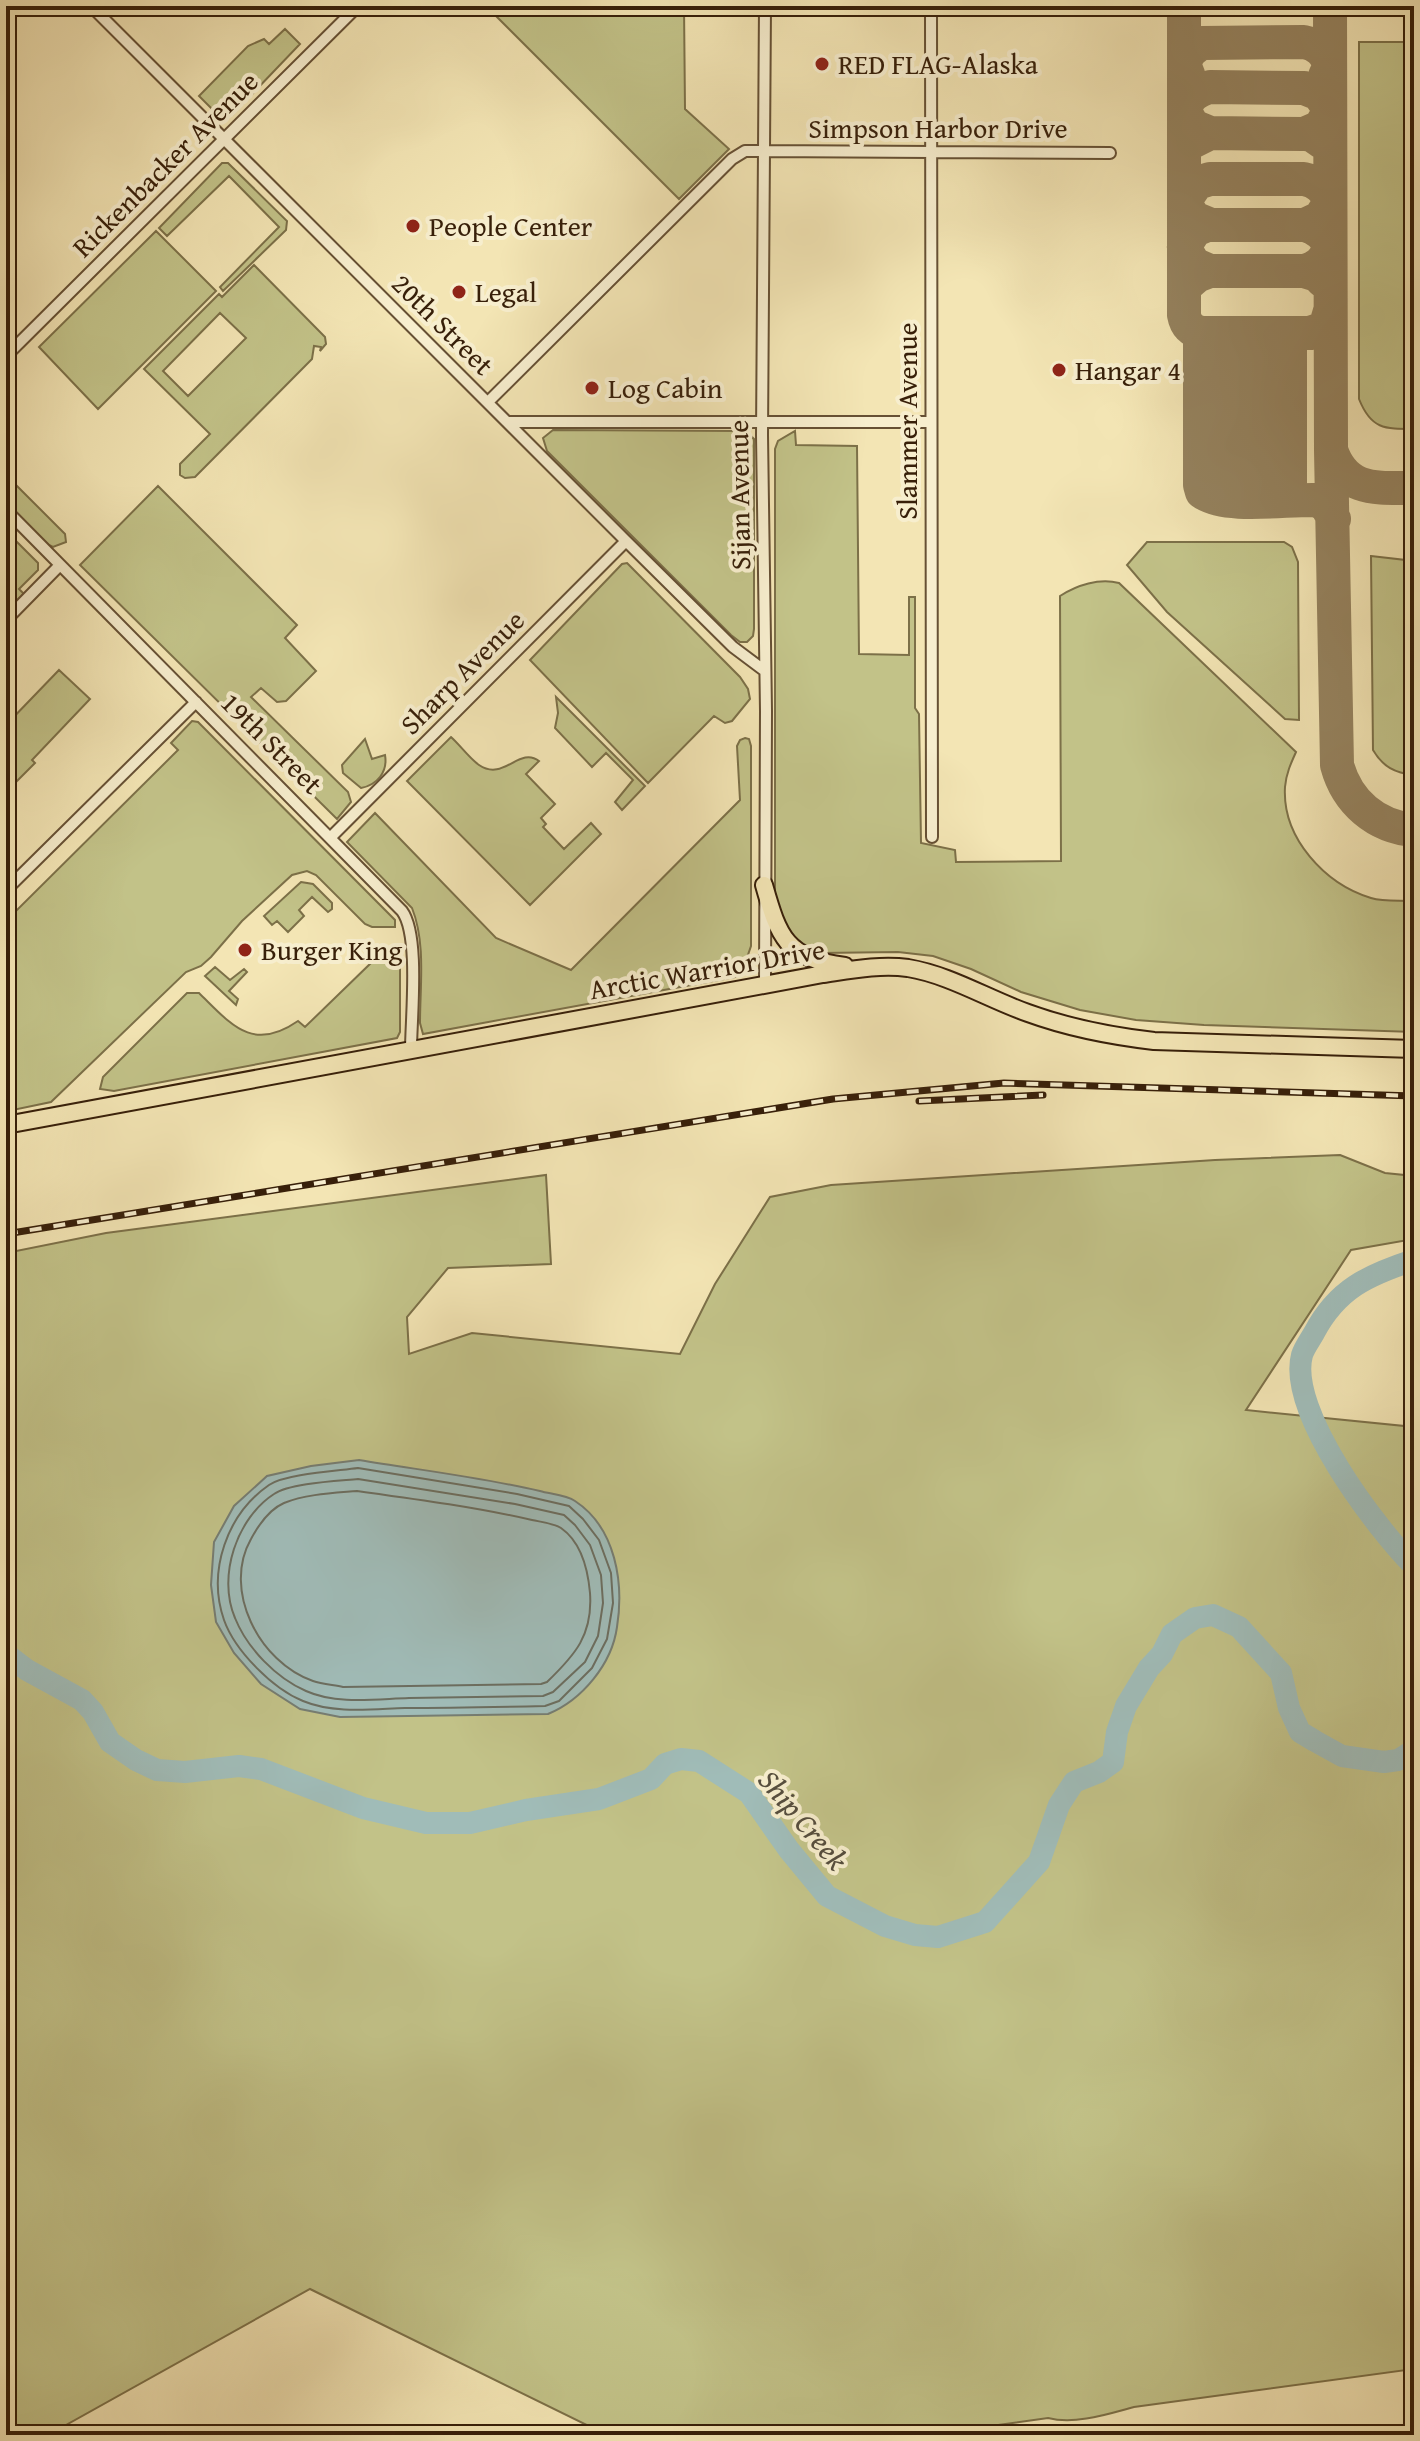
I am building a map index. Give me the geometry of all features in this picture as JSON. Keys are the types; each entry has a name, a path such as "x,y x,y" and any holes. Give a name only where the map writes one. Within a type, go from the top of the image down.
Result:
{"main road":[{"path":"764,885 776,926 787,942 805,957 867,968"},
{"name":"Arctic Warrior Drive","path":"7,1124 765,984 867,968 906,968 936,975 1027,1013 1118,1037 1154,1041 1414,1049"}],"street":[{"name":"20th Street","path":"91,6 733,647 765,671"},
{"name":"Rickenbacker Avenue","path":"6,356 358,6"},
{"name":"Sijan Avenue","path":"765,6 762,422 765,984"},
{"name":"Slammer Avenue","path":"931,6 932,837"},
{"name":"Simpson Harbor Drive","path":"765,150 931,154 1110,153"},
{"path":"488,402 732,159 745,151 765,150"},
{"path":"507,422 931,422"},
{"name":"19th Street","path":"6,510 331,837 407,918 412,940 411,1050"},
{"name":"Sharp Avenue","path":"331,837 626,541"},
{"path":"6,620 60,565"},
{"path":"6,890 196,702"}],"green space":[{"path":"486,6 684,6 685,109 729,149 679,199"},
{"path":"285,29 300,44 232,115 220,117 199,96 248,46 264,39 269,44"},
{"path":"1359,42 1414,42 1414,429 1394,429 1374,422 1359,399"},
{"path":"222,163 228,163 287,221 286,230 223,291 220,287 279,227 229,176 167,236 159,228"},
{"path":"156,231 216,291 98,409 39,347"},
{"path":"254,265 325,337 326,344 320,351 321,347 314,346 312,359 195,477 185,478 180,475 180,464 210,434 144,369 219,294 222,297","holes":["220,313 246,338 188,396 163,371"]},
{"path":"553,430 741,431 754,439 754,629 753,636 747,642 740,642 731,635 547,451 543,438"},
{"path":"795,431 796,445 857,446 859,654 909,655 909,597 915,597 915,708 919,714 921,843 955,850 956,862 1061,861 1060,596 1088,584 1104,581 1119,583 1296,752 1285,787 1286,806 1299,841 1310,856 1338,882 1354,891 1376,899 1414,901 1414,1032 1136,1020 1080,1010 1021,992 933,956 898,952 821,953 804,947 788,934 775,902 775,449 778,441"},
{"path":"6,475 65,534 66,542 53,547 49,545 6,502"},
{"path":"158,486 297,625 285,638 316,671 286,701 277,702 261,688 251,697 348,792 351,802 337,819 80,565"},
{"path":"6,531 38,563 38,570 19,589 24,594 6,611"},
{"path":"1147,542 1284,542 1292,547 1298,562 1299,720 1285,719 1167,612 1127,565"},
{"path":"1371,556 1414,561 1414,775 1390,768 1373,750"},
{"path":"627,563 740,677 750,699 732,721 725,723 714,716 648,783 530,660 622,564"},
{"path":"59,670 90,699 6,792 6,725"},
{"path":"556,697 645,786 622,810 615,802 633,780 606,753 592,767 555,728 558,713"},
{"path":"192,721 198,722 395,920 395,927 365,924 316,875 307,871 292,875 242,921 211,957 201,966 186,972 51,1102 13,1110 6,1103 6,912 11,916 178,750 171,743"},
{"path":"451,737 475,762 488,769 504,767 525,758 539,761 526,774 555,804 541,818 546,824 543,827 564,849 591,823 601,834 530,905 407,781"},
{"path":"745,738 749,739 751,746 751,946 742,972 735,977 423,1034 420,1023 421,950 412,908 347,842 375,813 496,938 571,970 740,800 737,746"},
{"path":"365,739 372,759 385,755 385,767 372,784 361,788 343,773 342,765"},
{"path":"301,882 313,884 332,903 332,909 328,912 312,897 299,910 304,916 288,932 277,921 272,925 264,916"},
{"path":"373,947 394,947 400,958 400,1032 397,1038 114,1091 100,1089 103,1077 187,993 199,993 243,1031 268,1034 298,1021 305,1027 374,960 368,951"},
{"path":"215,967 230,980 244,969 247,972 229,991 238,999 236,1005 205,976"},
{"path":"1340,1155 1385,1173 1414,1176 1414,1239 1351,1250 1246,1410 1414,1427 1414,2369 1134,2407 1080,2419 1048,2418 926,2435 607,2435 310,2289 48,2435 6,2435 6,1253 106,1233 546,1175 551,1264 448,1268 407,1317 409,1354 472,1333 680,1354 715,1284 770,1197 831,1185"}],"water":[{"path":"359,1460 567,1497 589,1512 600,1526 614,1558 619,1610 609,1654 583,1690 561,1708 548,1714 340,1717 300,1709 261,1684 234,1653 216,1622 211,1585 214,1542 234,1506 267,1476"}],"waterway":[{"name":"Ship Creek","path":"1414,1260 1368,1278 1333,1305 1303,1352 1301,1379 1308,1406 1338,1467 1378,1525 1414,1566"},
{"name":"Ship Creek","path":"6,1654 27,1670 82,1700 93,1712 110,1742 157,1770 185,1772 239,1766 261,1769 363,1808 426,1823 470,1823 526,1810 599,1799 651,1779 665,1764 681,1759 699,1761 749,1793 789,1850 827,1896 885,1926 915,1935 938,1937 985,1922 1039,1862 1059,1805 1074,1782 1099,1772 1113,1762 1117,1732 1126,1706 1172,1634 1195,1618 1213,1615 1239,1627 1281,1673 1289,1708 1300,1732 1342,1756 1384,1762 1398,1760 1414,1750"}],"taxiway":[{"path":"1184,6 1186,322 1202,333 1310,333 1325,328 1330,311"},
{"path":"1330,6 1331,450 1337,464 1353,480 1375,487 1414,488"},
{"path":"1188,74 1185,64 1188,56 1202,43 1304,42 1317,47 1326,56 1330,65 1325,76"},
{"path":"1210,133 1193,126 1184,110 1193,95 1210,87 1304,88 1319,94 1330,110 1320,127 1304,134"},
{"path":"1192,142 1210,133 1304,134 1322,142"},
{"path":"1211,225 1194,218 1184,202 1197,183 1210,179 1304,179 1313,182 1323,190 1330,202 1320,218 1305,225"},
{"path":"1210,271 1194,264 1184,247 1195,230 1207,225 1305,225 1313,228 1330,247 1320,263 1304,271"},
{"path":"1190,282 1210,271 1304,271 1317,275 1323,281"},
{"path":"1207,333 1200,342 1202,492 1240,502 1316,500 1326,505 1334,519"},
{"path":"1233,333 1230,344 1231,483 1236,493 1254,500"},
{"path":"1267,333 1260,340 1262,481 1267,493 1283,500"},
{"path":"1296,333 1290,340 1290,486 1296,500"},
{"path":"1331,450 1337,765 1348,790 1365,810 1387,824 1414,830"}],"railway":[{"path":"6,1234 833,1099 1004,1083 1414,1096"},
{"path":"919,1101 1043,1095"}],"place":[{"name":"RED FLAG-Alaska","path":"822,64"},
{"name":"People Center","path":"413,226"},
{"name":"Legal","path":"459,292"},
{"name":"Hangar 4","path":"1059,370"},
{"name":"Log Cabin","path":"592,388"},
{"name":"Burger King","path":"245,950"}]}
